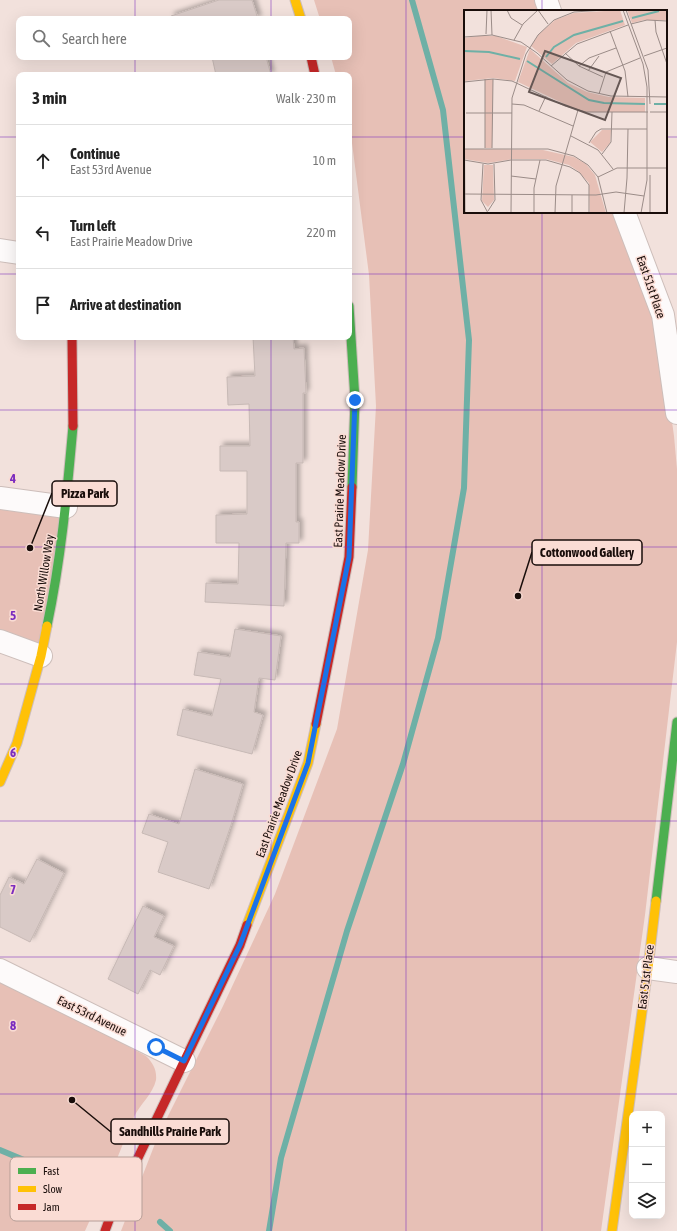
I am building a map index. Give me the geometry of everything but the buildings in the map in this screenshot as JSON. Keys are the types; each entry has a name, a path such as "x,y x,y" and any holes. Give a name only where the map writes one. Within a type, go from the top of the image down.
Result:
{"street":[{"path":"296,0 300,16"},
{"path":"546,0 550,10"},
{"path":"312,60 314,72"},
{"name":"East 51st Place","path":"624,213 663,315 677,413"},
{"path":"0,250 16,253"},
{"name":"North Willow Way","path":"0,782 17,743 41,656 54,589 66,507 73,425 72,340"},
{"name":"East Prairie Meadow Drive","path":"138,1157 240,945 308,763 349,557 355,400 351,340"},
{"path":"0,498 66,507"},
{"path":"0,641 41,656"},
{"name":"East 51st Place","path":"612,1231 648,968 677,722"},
{"path":"648,968 677,972"},
{"name":"East 53rd Avenue","path":"0,970 184,1061"},
{"name":"East Prairie Meadow Drive","path":"104,1231 108,1221"}],"shaded area":[{"path":"314,0 539,0 543,10 464,10 464,213 617,213 658,322 674,436 677,469 677,642 645,915 601,1231 121,1231 125,1221 142,1221 142,1177 158,1136 223,1006 275,894 337,729 368,550 376,406 369,275 352,143 352,72 335,72 332,60 352,60 352,16 319,16"},
{"path":"0,498 66,507 41,656 0,641"},
{"path":"0,978 146,1056 153,1064 156,1080 134,1117 117,1157 10,1157 10,1221 89,1221 85,1231 0,1231"}],"waterway":[{"path":"269,1231 281,1158 347,931 403,764 438,638 464,488 469,340 443,110 412,0"},
{"path":"0,1150 17,1157"},
{"path":"160,1222 170,1231"}],"traffic: fast":[{"path":"351,340 355,400 352,487"},
{"path":"47,626 60,552 73,426"},
{"path":"656,901 677,722"}],"traffic: slow":[{"path":"295,0 300,16"},
{"path":"0,782 17,743 41,656 47,626"},
{"path":"247,925 308,763 316,724"},
{"path":"612,1231 656,901"}],"traffic: jam":[{"path":"312,60 314,72"},
{"path":"72,340 73,426"},
{"path":"316,724 349,557 352,487"},
{"path":"138,1157 240,945 247,925"},
{"path":"105,1231 109,1221"}],"place":[{"name":"Pizza Park","path":"30,548"},
{"name":"Cottonwood Gallery","path":"518,596"},
{"name":"Sandhills Prairie Park","path":"72,1100"}],"route":[{"path":"156,1047 184,1061 240,945 308,763 349,557 355,400"}]}
